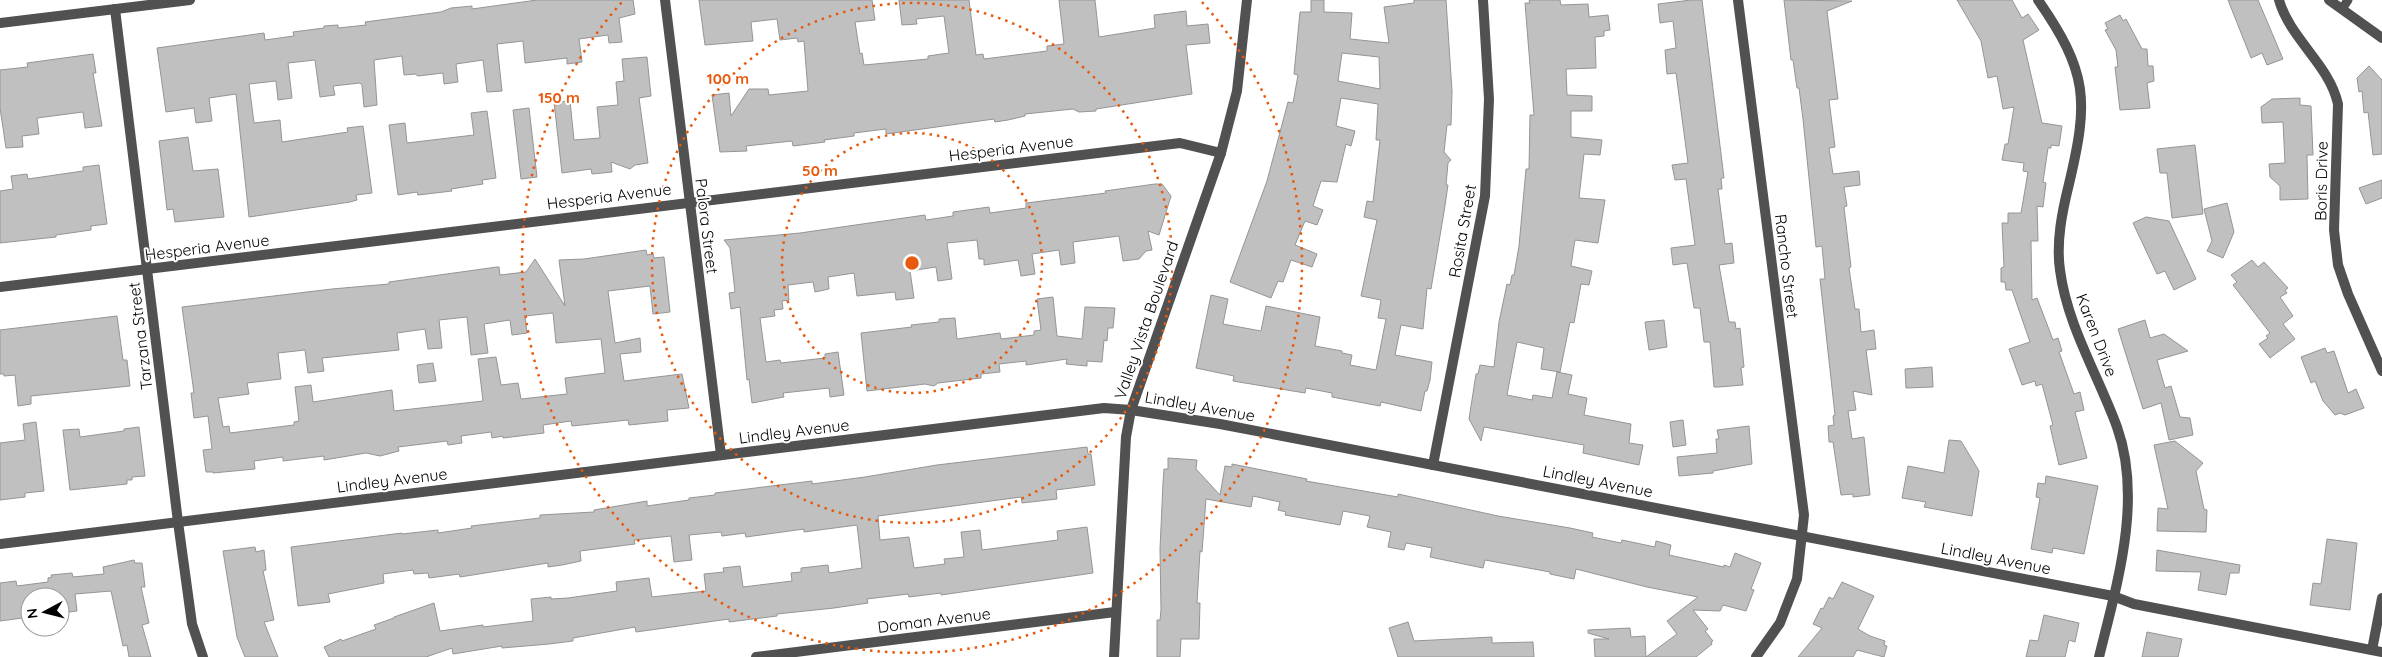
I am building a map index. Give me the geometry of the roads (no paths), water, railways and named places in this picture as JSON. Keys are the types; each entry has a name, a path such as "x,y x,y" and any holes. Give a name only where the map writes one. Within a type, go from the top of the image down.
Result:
{"street":[{"path":"0,23 190,0"},
{"name":"Palora Street","path":"665,0 721,455"},
{"name":"Valley Vista Boulevard","path":"1114,657 1126,436 1131,410 1220,153 1237,91 1247,0"},
{"name":"Rosita Street","path":"1433,465 1485,196 1489,99 1483,0"},
{"name":"Rancho Street","path":"1738,0 1804,515 1803,535"},
{"name":"Karen Drive","path":"2038,0 2060,31 2077,68 2082,101 2080,139 2064,204 2059,236 2060,270 2068,308 2117,428 2127,465 2127,515 2113,596 2099,657"},
{"name":"Boris Drive","path":"2279,0 2288,23 2334,88 2338,104 2334,230 2338,265 2348,294 2382,371"},
{"path":"2329,0 2345,4 2382,38"},
{"name":"Tarzana Street","path":"115,9 178,522 192,624 203,657"},
{"name":"Hesperia Avenue","path":"0,287 1180,143 1220,153"},
{"name":"Lindley Avenue","path":"0,544 1093,408 1131,410 1220,424 1803,535 2113,596 2134,604 2377,651"},
{"path":"1756,657 1780,623 1797,579 1803,535"},
{"path":"2377,651 2382,598"},
{"name":"Doman Avenue","path":"756,657 1116,612"}]}
